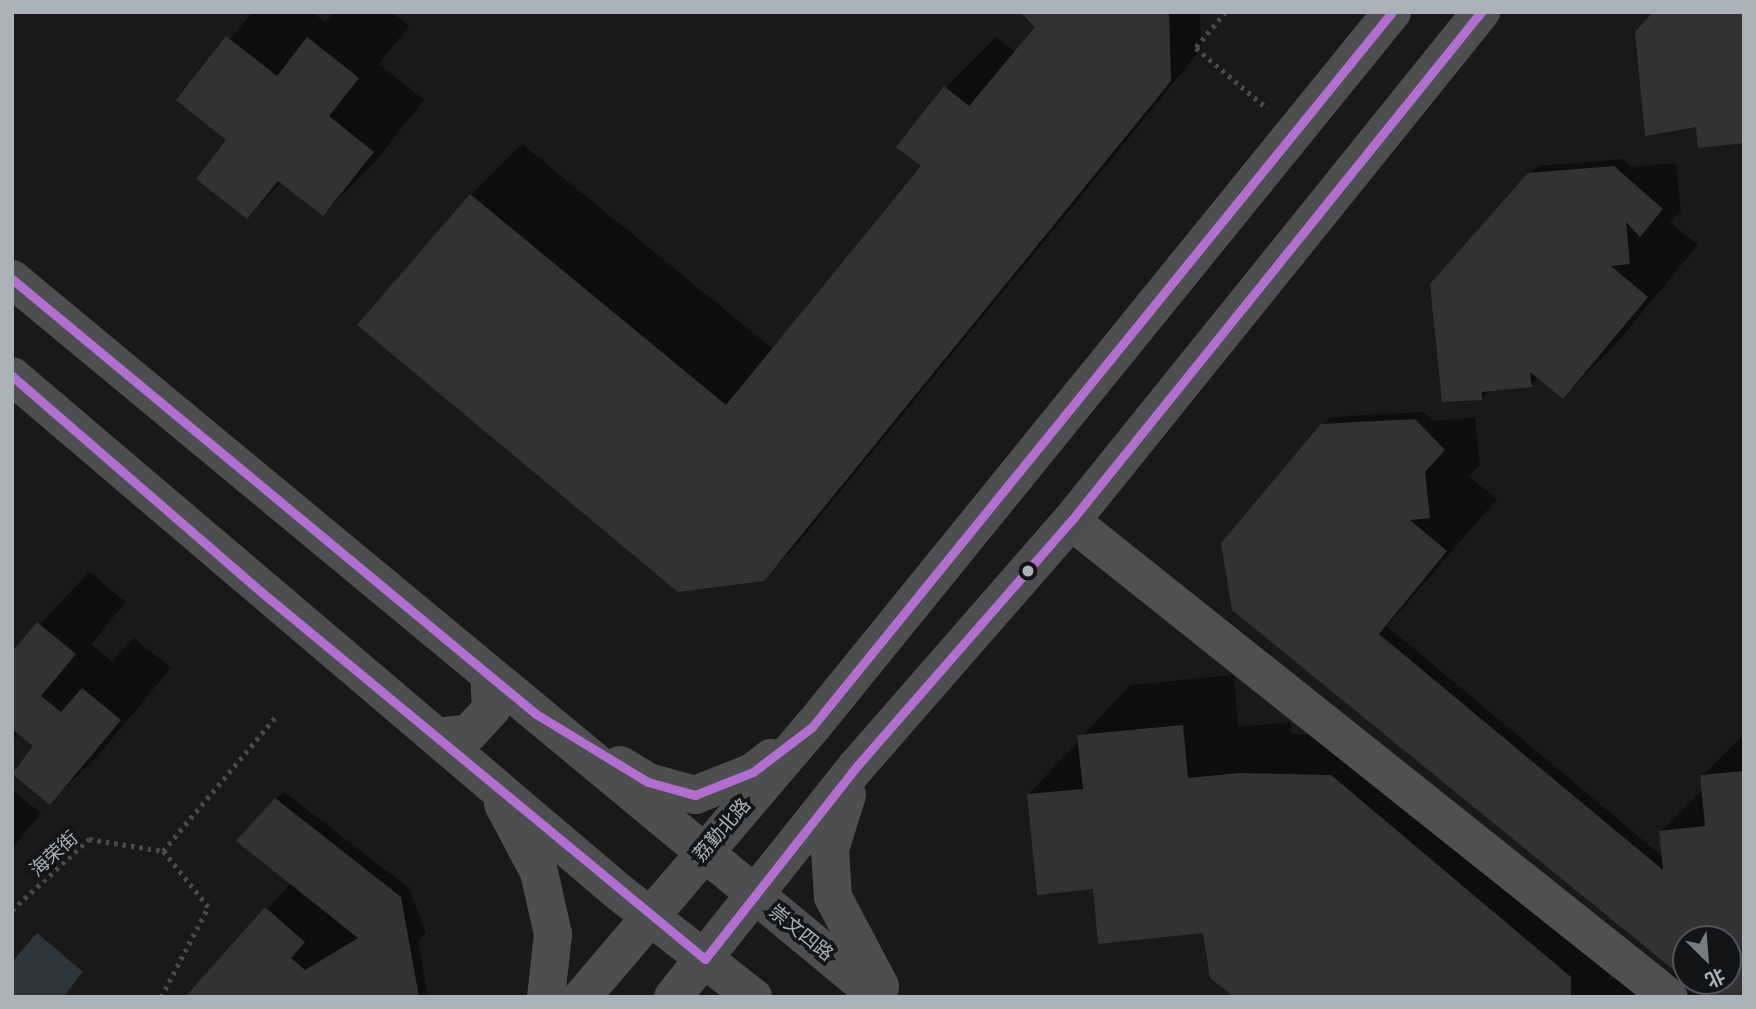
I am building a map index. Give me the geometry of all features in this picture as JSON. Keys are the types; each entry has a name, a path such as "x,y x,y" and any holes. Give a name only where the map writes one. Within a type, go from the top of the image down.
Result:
{"main road":[{"name":"荔勤北路","path":"582,997 812,727 1392,12"},
{"path":"673,997 757,897 857,766 1071,521 1481,12"},
{"name":"崇文四路","path":"12,279 879,997"},
{"path":"12,376 649,916 752,997"},
{"path":"438,737 469,733 491,709 489,676"},
{"path":"537,715 648,782 695,795 753,772 812,727"},
{"path":"857,766 830,849 830,878 833,897 848,929 887,997"},
{"path":"485,775 540,872 554,934 546,997"}],"street":[{"path":"1071,521 1669,997"}],"path":[{"path":"1226,12 1196,48 1269,109"},
{"path":"161,997 208,907 163,851 277,715"},
{"name":"海荣街","path":"12,910 89,839 163,851"}],"shaded area":[{"path":"37,933 83,972 63,997 12,997 12,962"}],"building":[{"path":"1020,12 1169,12 1171,81 764,581 678,592 357,325 470,194 726,405 921,166 896,147 944,86 969,106 1035,27"},
{"path":"1653,12 1744,12 1744,143 1698,148 1696,127 1645,136 1635,32"},
{"path":"226,36 277,76 307,37 359,78 329,116 374,152 323,216 278,181 247,219 196,179 226,140 176,100"},
{"path":"1614,166 1663,209 1640,237 1626,222 1630,264 1611,266 1648,297 1563,399 1530,372 1532,387 1482,392 1482,400 1442,402 1430,284 1528,173"},
{"path":"1415,419 1445,450 1425,472 1430,518 1410,520 1447,551 1379,634 1663,870 1659,831 1705,826 1700,775 1744,771 1744,997 1705,995 1742,995 1742,925 1672,925 1672,969 1232,610 1221,543 1321,424"},
{"path":"37,622 76,654 41,696 61,712 82,688 121,720 50,805 12,774 33,746 12,729 12,652"},
{"path":"1183,725 1188,778 1239,773 1331,775 1571,977 1571,997 1234,997 1210,978 1203,933 1098,944 1093,889 1037,895 1027,794 1083,789 1077,735"},
{"path":"275,798 401,897 419,997 185,997 265,907 305,942 291,958 305,970 358,938 236,841"}],"transit line":[{"path":"12,279 536,714 648,782 695,795 753,772 812,727 1392,12"},
{"path":"12,376 271,600 705,959 857,766 1071,521 1481,12"}]}
